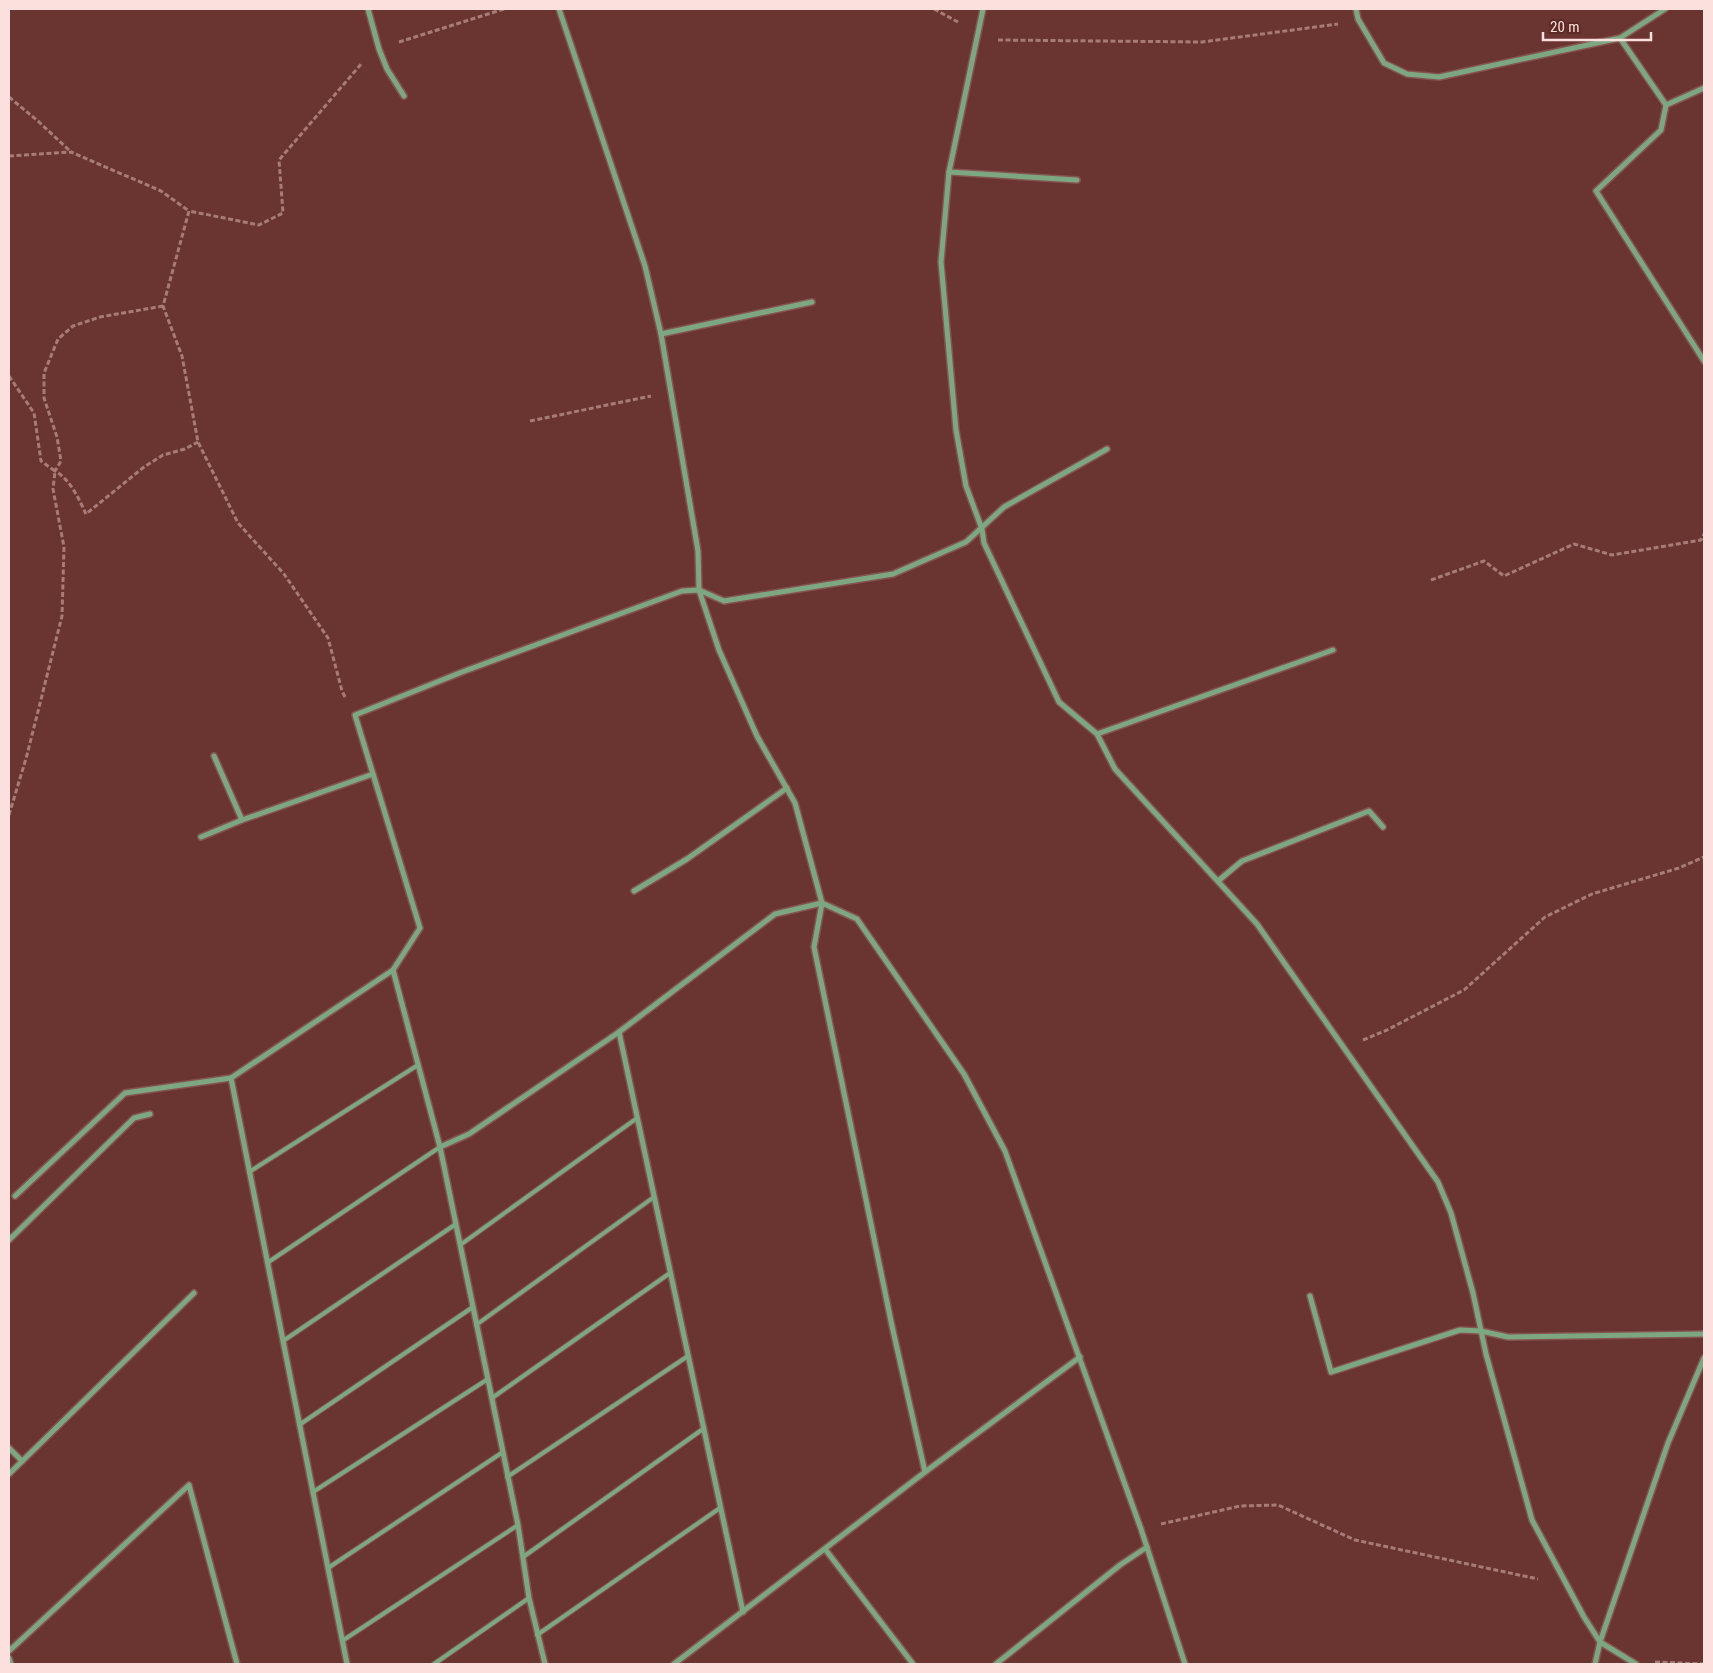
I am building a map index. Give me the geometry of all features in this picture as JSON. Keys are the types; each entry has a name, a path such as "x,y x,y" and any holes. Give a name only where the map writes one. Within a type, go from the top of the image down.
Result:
{"street":[{"path":"368,9 379,49 387,69 404,96"},
{"path":"559,9 645,266 662,334 698,551 699,590 719,650 757,736 796,803 822,903 814,946 892,1326 925,1472"},
{"path":"983,9 949,172 941,262 956,430 966,486 982,529 984,543 1059,702 1097,734 1115,769 1257,924 1438,1182 1451,1213 1473,1293 1486,1354 1532,1520 1584,1618 1600,1642 1634,1663"},
{"path":"1356,9 1358,19 1384,63 1407,74 1439,77 1620,38 1665,9"},
{"path":"1620,38 1666,105 1661,130 1596,191 1704,361"},
{"path":"1666,105 1704,88"},
{"path":"949,172 1076,180"},
{"path":"662,334 812,302"},
{"path":"15,1196 125,1093 231,1078 393,970 420,928 355,715 488,662 682,590 699,590 724,600 893,574 966,542 1004,507 1106,449"},
{"path":"1097,734 1333,650"},
{"path":"214,756 242,820"},
{"path":"201,838 242,820 373,774"},
{"path":"634,892 686,859 787,788"},
{"path":"1218,881 1242,861 1369,811 1383,827"},
{"path":"440,1147 469,1134 619,1032 775,914 822,903 857,919 964,1074 1005,1151 1141,1529 1186,1664"},
{"path":"393,970 440,1147 518,1525 529,1598 545,1664"},
{"path":"619,1032 743,1612"},
{"path":"231,1078 347,1664"},
{"path":"9,1240 134,1118 150,1114"},
{"path":"9,1474 194,1294"},
{"path":"1310,1296 1331,1372 1460,1330 1481,1331 1508,1337 1704,1334"},
{"path":"674,1664 925,1472 1080,1357"},
{"path":"1595,1664 1600,1642 1668,1443 1704,1358"},
{"path":"9,1448 22,1461"},
{"path":"9,1651 189,1485 237,1664"},
{"path":"996,1664 1120,1564 1147,1547"},
{"path":"824,1549 913,1664"},
{"path":"9,1658 11,1664"}],"lane":[{"path":"249,1172 418,1065"},
{"path":"460,1244 637,1118"},
{"path":"267,1263 440,1147"},
{"path":"476,1325 654,1197"},
{"path":"283,1341 456,1224"},
{"path":"492,1398 670,1273"},
{"path":"299,1425 473,1307"},
{"path":"508,1477 688,1356"},
{"path":"312,1492 488,1380"},
{"path":"522,1557 703,1428"},
{"path":"328,1568 503,1452"},
{"path":"538,1635 720,1508"},
{"path":"342,1640 518,1525"},
{"path":"434,1664 529,1598"}],"path":[{"path":"9,97 71,152 162,191 189,211 259,225 283,213 279,160 369,55 379,49 504,9"},
{"path":"934,9 960,22 981,20 988,40 1202,42 1333,26 1358,19"},
{"path":"9,156 71,152"},
{"path":"189,211 163,306 182,356 198,442 238,523 284,574 328,638 342,691 355,715"},
{"path":"9,815 27,755 62,616 64,547 53,489 55,471 61,461 57,437 44,398 44,372 58,339 73,326 100,317 163,306"},
{"path":"9,376 34,413 41,461 63,475 79,499 86,514 144,467 163,455 185,449 198,442"},
{"path":"530,421 671,392"},
{"path":"1431,580 1484,561 1504,576 1574,544 1612,555 1701,540 1704,534"},
{"path":"1344,1048 1387,1030 1464,990 1545,917 1592,894 1679,868 1704,857"},
{"path":"1141,1529 1240,1506 1278,1505 1355,1540 1567,1585"},
{"path":"1634,1663 1704,1664"}]}
